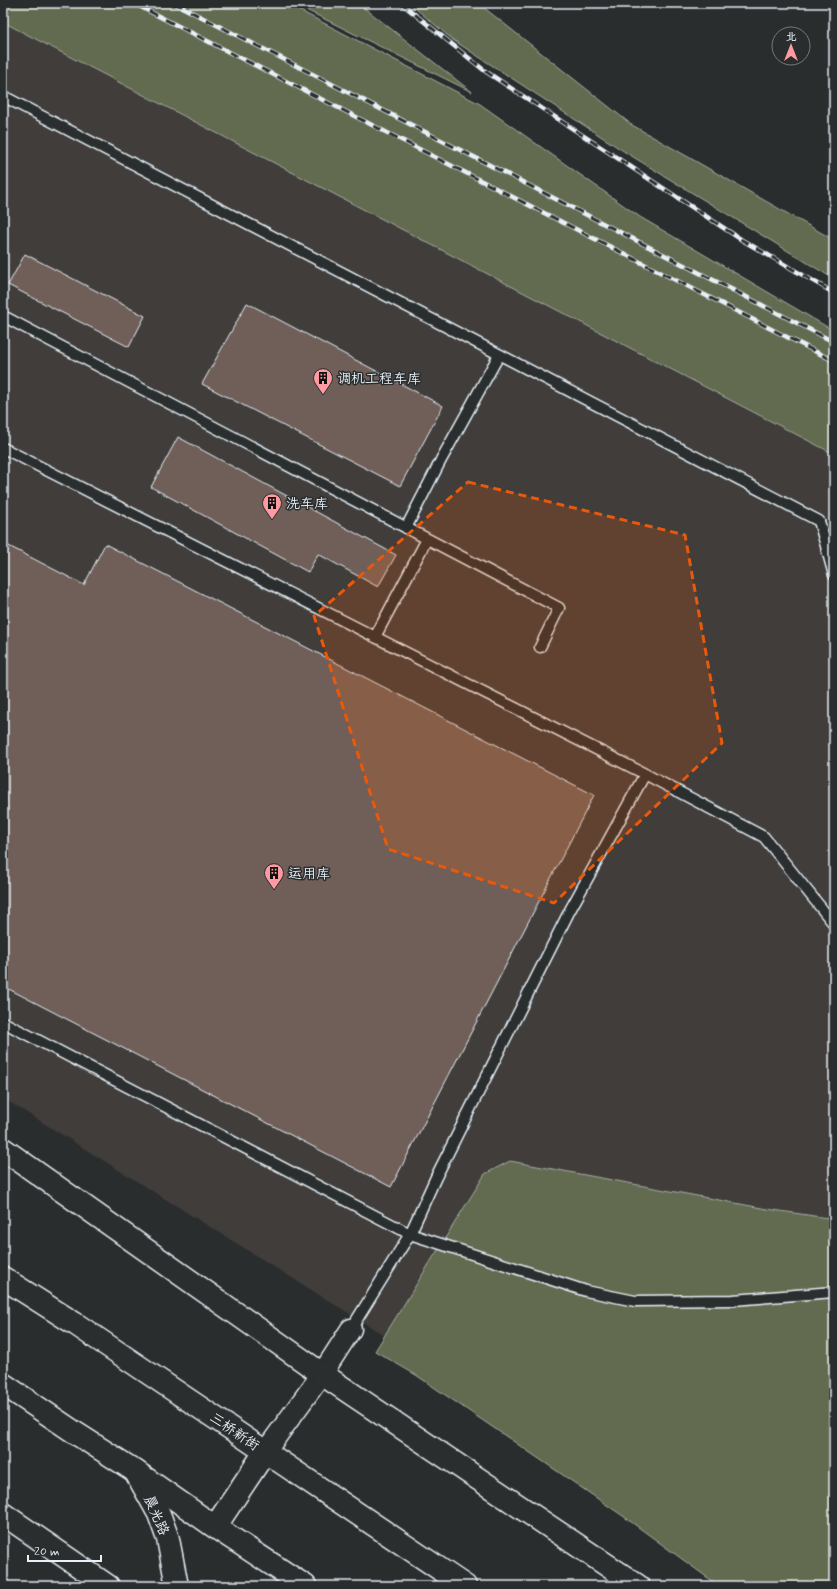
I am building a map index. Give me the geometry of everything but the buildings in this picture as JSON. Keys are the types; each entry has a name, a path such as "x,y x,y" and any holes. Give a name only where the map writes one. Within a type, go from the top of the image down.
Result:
{"main road":[{"path":"3,1149 322,1374 638,1586"},
{"name":"三桥新街","path":"3,1278 77,1325 465,1586"},
{"path":"3,1384 135,1471 214,1527 305,1586"},
{"path":"214,1527 265,1452"},
{"name":"晨光路","path":"135,1471 159,1514 168,1539 177,1586"},
{"path":"3,1514 108,1586"}],"street":[{"path":"265,1452 322,1374 352,1329"}],"lane":[{"path":"3,96 819,521 834,575"},
{"path":"3,316 559,608 540,647"},
{"path":"406,528 461,422 499,355"},
{"path":"3,448 645,774 764,837 834,924"},
{"path":"375,637 427,539"},
{"path":"352,1329 410,1234 436,1177 569,912 645,774"},
{"path":"3,1022 410,1234 586,1291 635,1300 733,1300 834,1292"}],"highlighted area":[{"path":"468,482 685,535 722,743 554,903 388,849 314,616"}],"shaded area":[{"path":"3,22 834,454 834,1307 443,1372 3,1098"}],"green space":[{"path":"3,3 285,3 480,104 640,217 834,331 834,454 3,22"},
{"path":"292,3 358,3 472,92"},
{"path":"409,3 478,3 632,125 834,240 834,279 625,152 453,40"},
{"path":"510,1161 767,1209 834,1219 834,1586 719,1586 623,1516 416,1375 375,1351 485,1174"}],"railway":[{"path":"133,3 834,361"},
{"path":"174,3 834,342"},
{"path":"401,3 485,71 742,240 834,293"}],"place":[{"name":"调机工程车库","path":"323,395"},
{"name":"洗车库","path":"272,520"},
{"name":"运用库","path":"274,890"}]}
